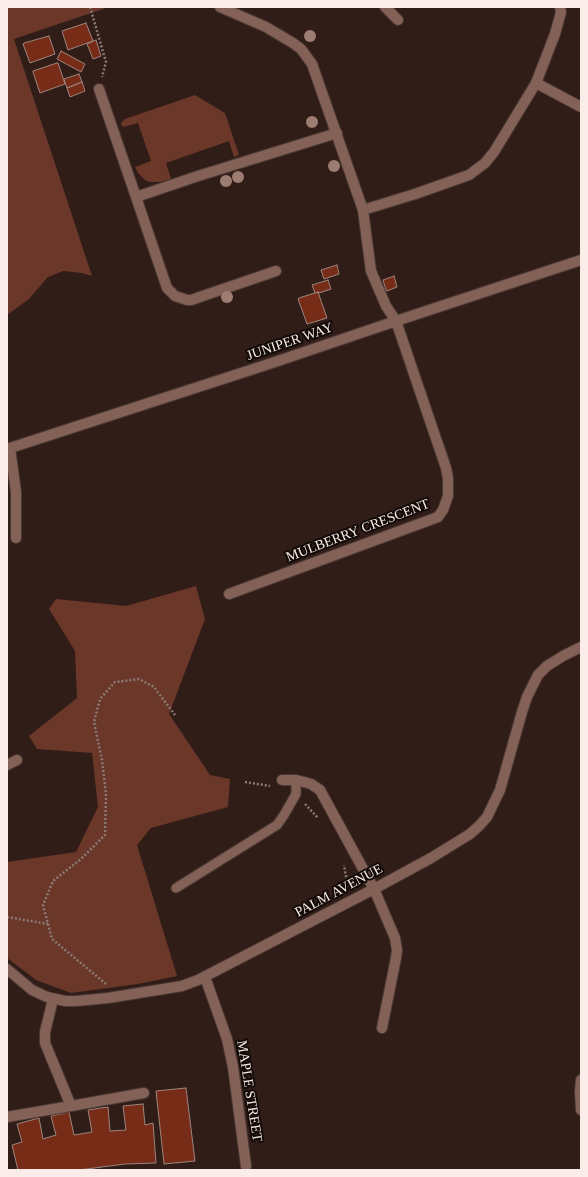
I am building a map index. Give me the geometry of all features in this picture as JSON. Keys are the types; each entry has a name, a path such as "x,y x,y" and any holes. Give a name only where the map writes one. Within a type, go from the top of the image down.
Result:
{"street":[{"name":"MULBERRY CRESCENT","path":"220,7 266,28 293,43 301,49 312,64 337,133 362,210 371,271 386,306 396,321 446,468 448,478 448,496 443,510 438,517 229,594"},
{"path":"386,7 398,20"},
{"path":"362,210 415,194 470,174 485,163 494,152 536,83 555,34 561,12 560,7"},
{"path":"536,83 581,107"},
{"path":"99,89 167,288 175,296 191,300 276,272"},
{"path":"136,197 337,133"},
{"name":"JUNIPER WAY","path":"8,448 269,364 581,260"},
{"path":"8,448 16,492 16,538"},
{"name":"PALM AVENUE","path":"7,969 32,990 53,999 76,1001 108,998 182,986 205,977 431,858 470,834 479,826 489,812 500,790 527,697 538,675 546,666 581,647"},
{"path":"7,765 17,760"},
{"path":"282,780 296,780 311,784 320,790 374,889 395,938 397,950 382,1028"},
{"name":"MAPLE STREET","path":"205,977 227,1038 233,1067 246,1166"},
{"path":"53,999 45,1032 45,1043 71,1106"},
{"path":"581,1080 581,1110"},
{"path":"7,1117 144,1094"}],"lane":[{"path":"176,888 277,825 284,816 296,794 296,780"}],"path":[{"path":"90,7 106,62 99,89"},
{"path":"108,998 106,984 52,938 43,905 53,880 81,859 105,835 106,794 102,760 94,722 100,700 115,682 139,679 154,687 175,715"},
{"path":"244,782 271,786 282,780"},
{"path":"296,794 318,819"},
{"path":"341,892 347,882 344,863"},
{"path":"7,917 48,924"}],"shaded area":[{"path":"7,7 109,7 14,39 92,276 82,273 63,271 48,277 29,299 7,315"},
{"path":"195,95 225,113 239,155 234,157 229,141 166,163 171,179 160,182 150,182 145,180 138,173 135,167 151,161 138,123 123,127 121,124 122,122 125,119"},
{"path":"196,586 205,619 169,714 210,775 230,779 228,807 151,828 137,845 177,976 138,984 71,993 36,980 7,958 7,862 76,852 98,807 92,753 37,749 29,736 77,698 75,651 49,609 56,599 126,606"}],"building":[{"path":"86,23 93,41 68,50 62,31"},
{"path":"49,36 55,54 30,63 23,44"},
{"path":"96,40 101,56 93,59 87,44"},
{"path":"61,51 85,64 81,72 57,59"},
{"path":"57,63 65,84 40,93 33,71"},
{"path":"79,74 82,82 67,88 64,79"},
{"path":"82,82 85,91 70,97 67,88"},
{"path":"337,265 339,274 324,279 321,270"},
{"path":"394,276 397,287 387,291 383,280"},
{"path":"328,280 331,289 315,293 312,285"},
{"path":"318,292 327,318 307,324 298,299"},
{"path":"186,1088 195,1161 164,1164 156,1091"},
{"path":"143,1104 145,1125 153,1123 156,1163 125,1164 79,1170 18,1170 12,1145 22,1142 17,1124 39,1118 43,1139 56,1135 51,1116 69,1112 74,1135 92,1132 88,1110 108,1107 110,1131 126,1130 123,1106"}]}
